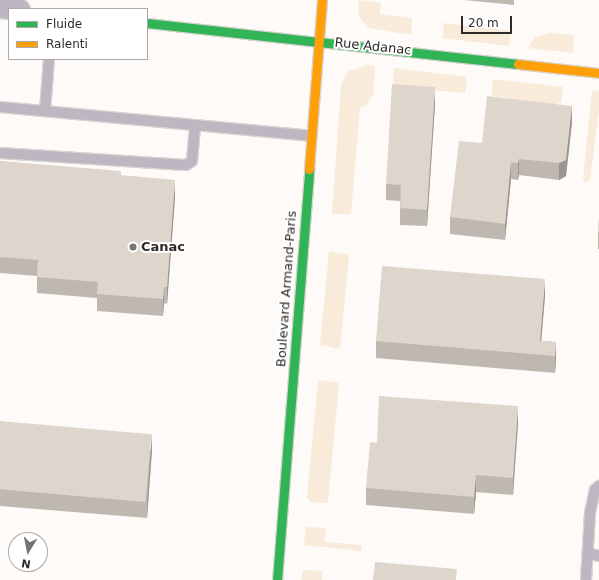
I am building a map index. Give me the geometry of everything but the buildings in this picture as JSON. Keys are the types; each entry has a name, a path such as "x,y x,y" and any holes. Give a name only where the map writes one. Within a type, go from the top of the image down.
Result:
{"street":[{"name":"Boulevard Armand-Paris","path":"277,580 322,0"},
{"name":"Rue Adanac","path":"148,23 599,73"}],"lane":[{"path":"45,111 49,60"},
{"path":"0,107 311,136"},
{"path":"0,152 186,165 192,161 196,126"},
{"path":"586,580 590,513 595,490 599,486"},
{"path":"588,553 599,556"}],"shaded area":[{"path":"358,0 381,3 380,14 412,18 411,35 369,28 359,17"},
{"path":"444,23 511,31 509,46 442,38"},
{"path":"552,33 574,35 573,53 528,48 535,37"},
{"path":"367,65 375,66 373,95 366,106 360,107 351,214 332,214 341,86 347,72"},
{"path":"394,68 467,77 465,93 397,87 393,83"},
{"path":"493,79 563,87 561,103 557,103 555,120 506,115 509,98 492,96"},
{"path":"592,90 599,91 599,109 590,180 585,183 583,179"},
{"path":"329,252 346,254 349,257 340,349 320,345"},
{"path":"318,380 339,383 328,503 311,502 307,498"},
{"path":"306,527 326,528 325,542 362,545 361,551 304,545"},
{"path":"303,570 323,571 322,580 301,580"}],"traffic: fast":[{"path":"148,23 518,64"},
{"path":"277,580 309,169"}],"traffic: slow":[{"path":"309,169 322,0"},
{"path":"518,64 599,73"}],"place":[{"name":"Canac","path":"133,247"}]}
